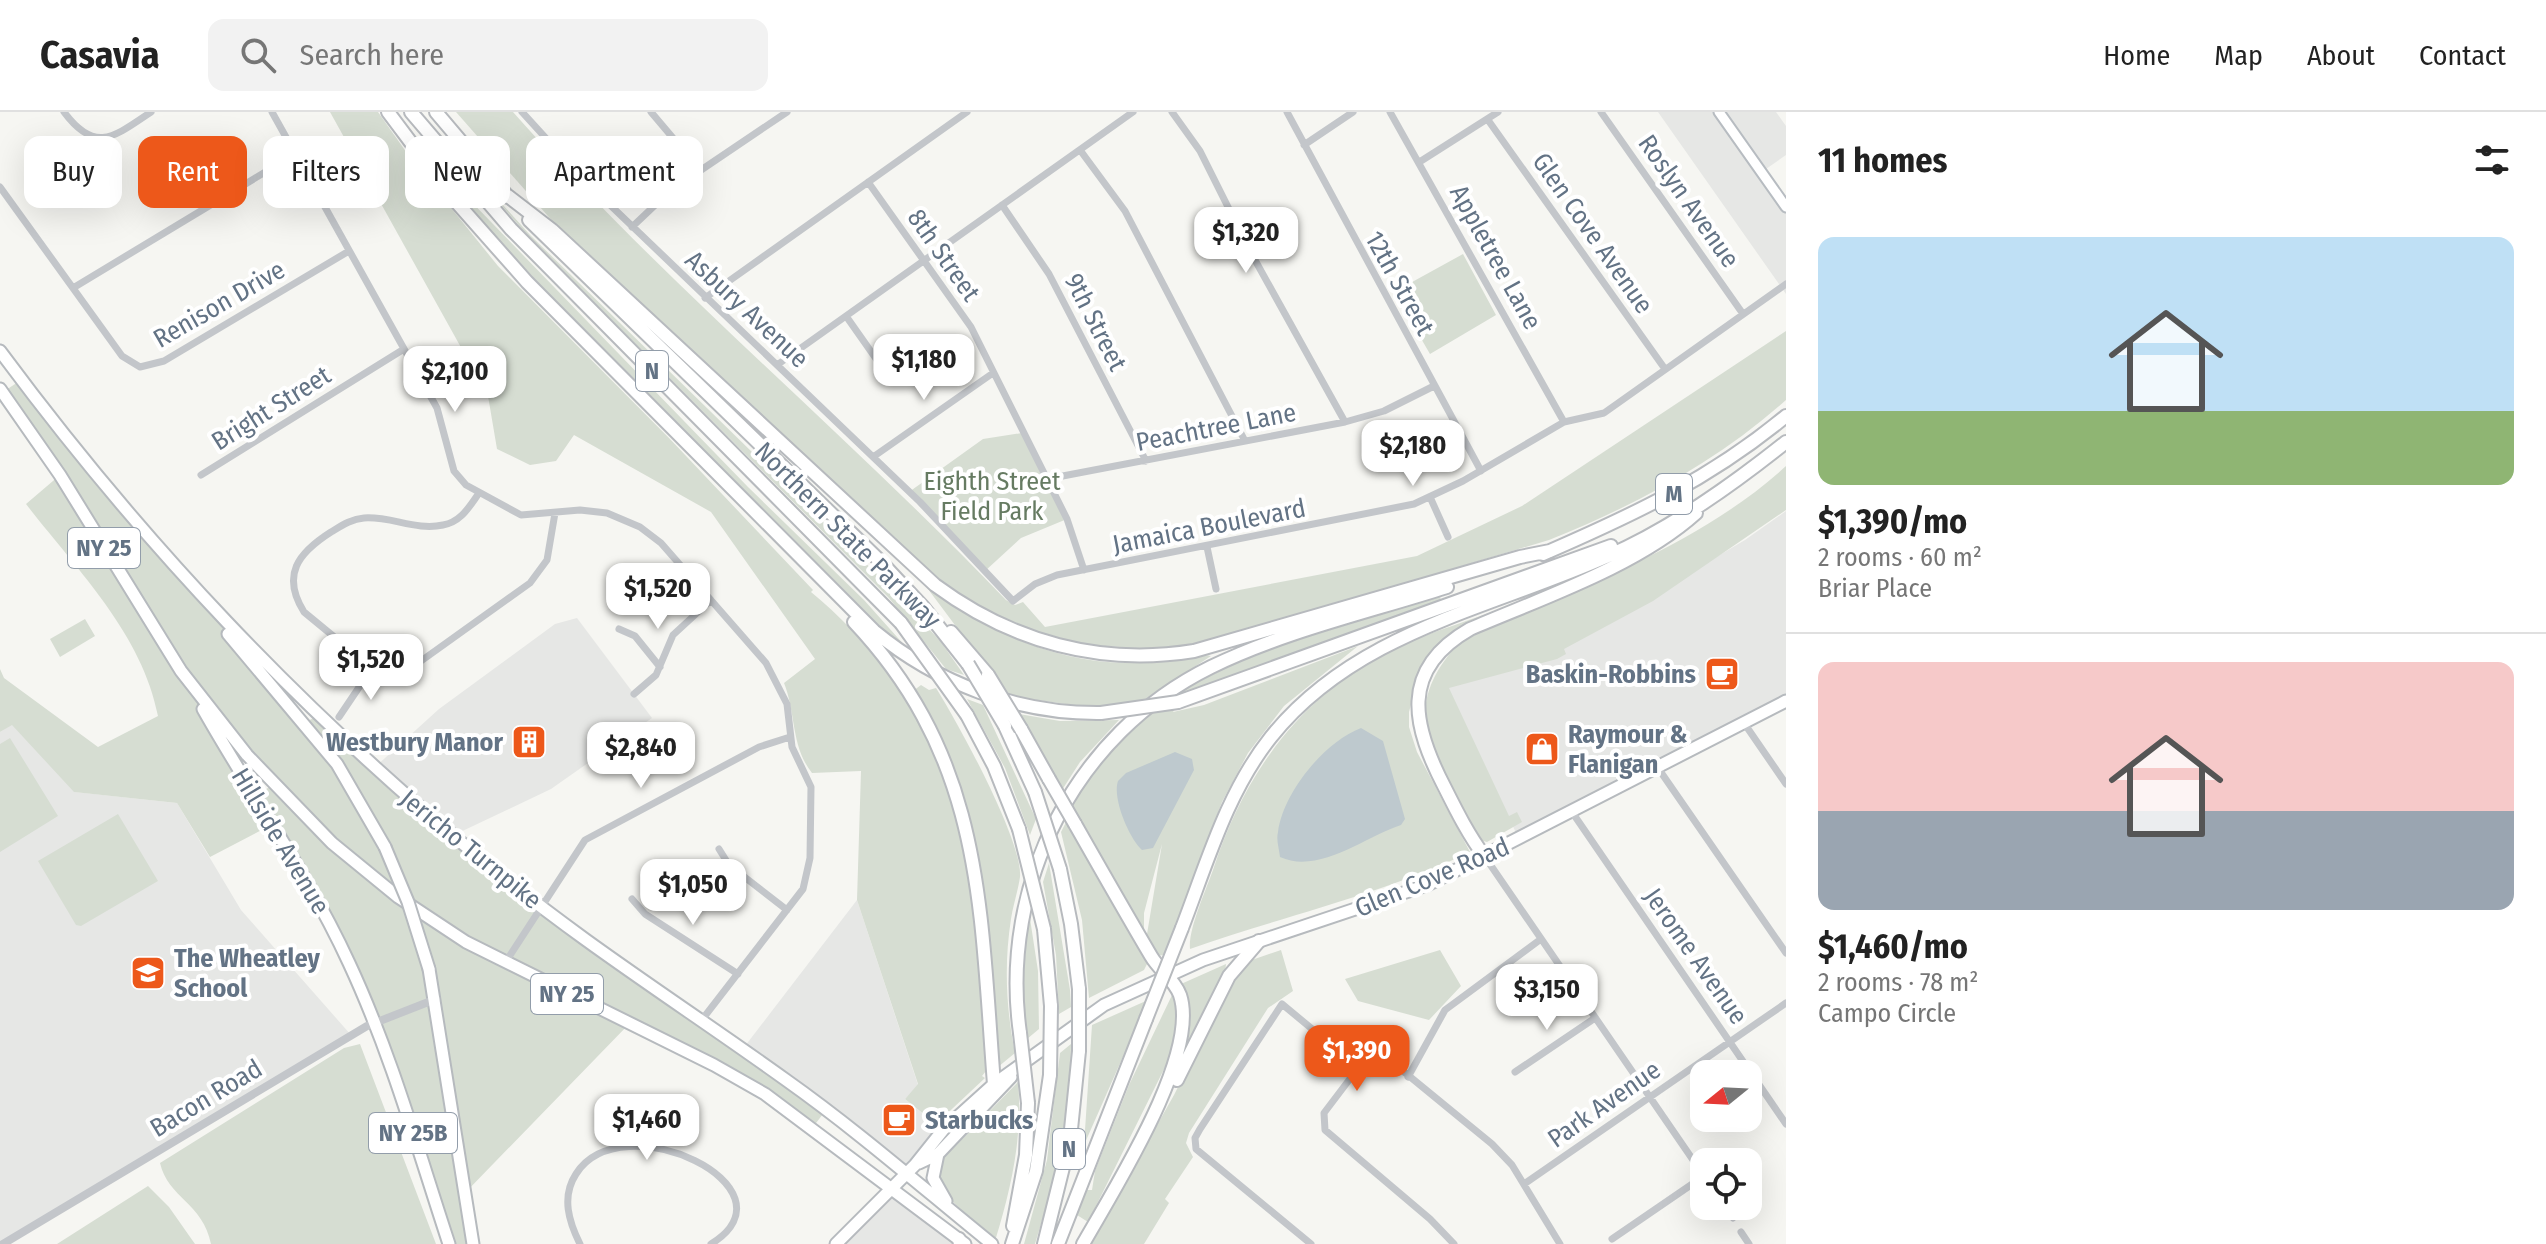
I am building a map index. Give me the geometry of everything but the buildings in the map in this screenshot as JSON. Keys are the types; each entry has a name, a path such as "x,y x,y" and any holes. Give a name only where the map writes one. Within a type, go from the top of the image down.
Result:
{"highway":[{"path":"388,112 446,190 517,271 862,620 908,656 957,682 1013,704 1054,711 1101,713 1178,702 1577,560 1674,520"},
{"name":"Northern State Parkway","path":"411,112 511,229 901,623 967,715 997,773 1019,829 1044,929 1051,1006 1050,1075 1042,1141 1016,1225"},
{"name":"Northern State Parkway","path":"436,112 456,136"},
{"path":"510,198 552,230 935,585 982,616 1028,637 1073,650 1122,656 1194,651 1550,551"},
{"name":"Northern State Parkway","path":"510,199 923,607 968,664 1005,726 1035,792 1060,869 1073,933 1079,989 1079,1051 1070,1139 1044,1244"},
{"name":"M","path":"1550,551 1663,500 1716,468 1786,416"},
{"name":"M","path":"1674,520 1726,487 1786,442"},
{"path":"1485,857 1469,836 1420,734 1419,697 1433,662 1450,642 1470,629 1596,573 1680,527 1726,487"},
{"path":"756,512 788,555 895,669 925,716 949,768 963,810 975,869 994,1084"},
{"path":"1058,1244 1244,778 1269,739 1312,693 1390,642 1592,563 1634,544 1674,520"},
{"path":"1011,1244 1027,1143 1028,1103 1016,960 1033,871 1050,828 1072,790 1099,755 1133,719 1183,682 1240,654 1550,551"},
{"path":"923,607 967,646 988,675 1152,959 1179,994 1184,1034 1178,1058 1152,1115 1083,1244"},
{"path":"1152,1115 1176,1082 1233,970 1259,941"}],"main road":[{"path":"1719,112 1786,207"},
{"name":"Jericho Turnpike","path":"0,351 96,477 188,584 374,768 540,906 700,1022 797,1087 906,1174"},
{"path":"0,374 11,367"},
{"name":"NY 25","path":"0,389 60,475 181,671 247,755 332,843 419,911 505,963 740,1079 798,1116 962,1242"},
{"name":"NY 25B","path":"188,584 332,757 385,847 408,902 436,999 473,1244"},
{"name":"Hillside Avenue","path":"181,671 306,880 350,964 374,1022 449,1244"},
{"name":"Glen Cove Road","path":"836,1244 915,1165 936,1137 994,1084 1104,1005 1166,975 1402,895 1485,857 1786,701"},
{"name":"Glen Cove Road","path":"915,1165 938,1154 1030,1058"},
{"path":"938,1154 934,1181 956,1215"},
{"name":"NY 25","path":"906,1174 992,1244"}],"street":[{"path":"64,112 78,131 98,139 114,135 151,112"},
{"path":"272,112 285,136"},
{"name":"Asbury Avenue","path":"522,112 632,227 873,457 1013,601"},
{"path":"651,112 671,136"},
{"path":"703,168 787,112"},
{"path":"705,298 967,112"},
{"path":"777,365 1133,112"},
{"path":"1172,112 1200,151 1250,251 1345,422"},
{"name":"12th Street","path":"1287,112 1481,471"},
{"path":"1304,145 1353,112"},
{"name":"Appletree Lane","path":"1390,112 1421,161 1564,422"},
{"path":"1421,161 1498,112"},
{"name":"Roslyn Avenue","path":"1601,112 1743,314"},
{"name":"Glen Cove Avenue","path":"1488,120 1665,369"},
{"path":"1080,150 1125,211 1245,441"},
{"path":"73,288 263,173"},
{"name":"8th Street","path":"868,182 971,327 1072,531 1084,570"},
{"name":"Renison Drive","path":"0,187 122,356 132,364 148,367 164,361 349,251"},
{"name":"9th Street","path":"1002,205 1049,274 1146,461"},
{"path":"325,208 437,408 454,471 479,493 521,515 607,513 640,527 661,543 755,649 780,686 787,704 790,737 808,779 811,795 809,869 803,889 700,1022"},
{"path":"632,227 651,208"},
{"name":"Jamaica Boulevard","path":"1013,601 1047,578 1397,510 1430,497 1564,422 1599,416 1786,284"},
{"path":"846,316 891,380"},
{"name":"Bright Street","path":"201,475 404,349"},
{"path":"873,457 993,373"},
{"name":"Peachtree Lane","path":"1047,479 1345,422 1384,411 1434,386"},
{"path":"479,493 462,516 447,525 418,527 360,518 309,545 301,555 293,579 297,601 321,628 372,668 400,669 421,661 530,583 547,560 555,513"},
{"path":"1430,497 1448,537"},
{"path":"1207,547 1216,589"},
{"path":"634,694 656,675 673,635 711,600"},
{"path":"619,629 635,636 660,667"},
{"path":"339,717 372,668"},
{"path":"1744,723 1786,784"},
{"path":"505,963 580,846 597,831 759,747 790,737"},
{"path":"1658,768 1786,953"},
{"name":"Jerome Avenue","path":"1572,812 1786,1124"},
{"path":"719,849 729,865 787,910"},
{"path":"1485,857 1690,1156"},
{"path":"632,899 645,914 738,974"},
{"path":"1408,1077 1445,1010 1473,985 1541,939"},
{"name":"Bacon Road","path":"3,1244 374,1022 436,999"},
{"name":"Park Avenue","path":"1524,1184 1786,1003"},
{"path":"1311,1244 1201,1156 1195,1138 1282,1004 1329,1043 1392,1062 1492,1144 1524,1184 1560,1244"},
{"path":"1515,1072 1595,1018"},
{"path":"1368,1055 1330,1103 1323,1125 1329,1136 1419,1209 1454,1244"},
{"path":"580,1244 569,1217 567,1199 574,1176 593,1155 623,1145 679,1155 721,1178 734,1190 739,1212 734,1227 711,1244"},
{"path":"1612,1239 1690,1186"},
{"path":"1741,1232 1749,1244"}],"shaded area":[{"path":"1658,112 1720,112 1786,203 1786,294"},
{"path":"1725,112 1776,112 1786,126 1786,155 1766,169"},
{"path":"1786,511 1786,701 1519,839 1444,683 1559,650 1745,540"},
{"path":"577,618 652,718 551,789 454,835 374,768 439,709 555,624"},
{"name":"The Wheatley School","path":"12,724 75,792 177,803 241,910 351,1035 0,1244 0,732"},
{"path":"1361,728 1383,741 1405,819 1401,825 1326,858 1295,861 1280,857 1277,838 1281,817 1297,786 1333,745"},
{"path":"1175,752 1192,759 1194,770 1153,848 1142,850 1123,817 1117,797 1118,781 1126,773"},
{"path":"857,900 918,1085 905,1099 943,1130 906,1174 742,1050"},
{"path":"893,1188 959,1239 955,1244 836,1244"}],"green space":[{"path":"330,112 378,112 405,150 405,208 451,208 498,266 669,438 813,590 811,592 862,641 885,669 923,728 952,794 968,858 979,949 986,1071 982,1076 985,1078 936,1124 905,1099 918,1084 857,900 861,771 812,773 797,741 784,683 815,659 711,512 574,435 556,461 530,465 497,449 488,396 383,208 389,208 389,136 343,136"},
{"path":"456,112 513,112 535,136 526,136 526,191 510,173 510,136 477,136"},
{"path":"467,208 477,208 748,487 864,600 906,647 876,625 503,251"},
{"path":"504,208 894,591 941,642 964,675 946,669 889,598"},
{"path":"541,208 603,208 1006,600 1015,605 1023,602 1045,627 1417,556 1522,506 1786,331 1786,400 1703,463 1643,497 1549,540 1191,647 1120,651 1120,647 1073,642 1032,631 992,614 952,591 562,232"},
{"path":"1463,254 1496,315 1430,354 1394,292"},
{"path":"21,380 305,723 318,715 484,862 826,1110 813,1127 781,1104 629,1024 463,1195 473,1244 449,1244 366,1001 273,824 210,857 177,803 74,792 12,725 0,732 0,669 4,678 98,747 158,716 138,657 122,630 86,578 26,504 60,475 3,392","holes":["185,679 273,785 256,795"]},
{"name":"Eighth Street Field Park","path":"1022,433 1067,519 1021,538 985,571 909,492 983,439"},
{"path":"1786,466 1786,510 1653,601 1564,649 1566,654 1557,659 1449,688 1509,816 1517,812 1522,822 1487,842 1476,839 1436,763 1425,716 1428,692 1440,667 1461,641 1672,545 1750,496"},
{"path":"919,577 989,626 1068,656 1125,663 1192,655 1211,656 1138,704 1087,707 1008,696"},
{"path":"1440,596 1441,601 1183,695 1173,712 1204,705 1358,646 1284,706 1248,753 1222,802 1164,955 1155,956 1146,940 1162,844 1144,913 1144,930 1140,930 1134,919 1137,917 1128,908 1070,804 1095,771 1142,720 1210,676 1285,644"},
{"path":"1494,611 1474,623 1417,682 1409,712 1409,727 1417,752 1470,852 1402,881 1190,949 1199,908 1242,800 1260,769 1303,714 1359,669 1391,651"},
{"path":"85,619 95,636 60,657 50,639"},
{"path":"921,685 929,690 936,688 958,726 1000,810 1018,860 1020,877 1011,919 1007,969 1015,1053 998,1067 972,831 945,751 913,691"},
{"path":"967,699 983,705 1036,819 1030,835 1005,768"},
{"path":"1019,714 1060,721 1119,720 1080,762 1062,790"},
{"path":"10,738 58,816 0,852 0,744"},
{"path":"118,814 158,881 81,926 76,925 38,861"},
{"path":"1067,820 1094,873 1148,962 1144,970 1089,998 1082,920 1061,832"},
{"path":"1049,863 1070,990 1071,1007 1059,1014 1056,955 1043,882"},
{"path":"1029,912 1038,971 1039,1029 1027,1039 1022,983"},
{"path":"1281,950 1293,991 1268,1008 1189,1133 1186,1143 1193,1157 1165,1199 1169,1203 1144,1244 1090,1244 1174,1095 1235,973 1246,962"},
{"path":"1440,950 1461,986 1429,1020 1358,1001 1345,979"},
{"path":"1226,964 1225,972 1188,1043 1187,1003 1181,984"},
{"path":"1173,993 1178,1012 1176,1045 1088,1222 1077,1215 1087,1190 1092,1190 1095,1171 1129,1085"},
{"path":"1148,1000 1084,1145 1092,1025"},
{"path":"360,1044 436,1244 211,1244 201,1219 170,1185 160,1163 344,1048"},
{"path":"1071,1044 1065,1120 1055,1171 1035,1244 1024,1244 1047,1160 1060,1053"},
{"path":"1018,1082 1019,1123 1014,1163 995,1241 939,1189 937,1165"},
{"path":"148,1186 169,1207 195,1244 57,1244"}],"place":[{"name":"Baskin-Robbins","path":"1722,674"},
{"name":"Westbury Manor","path":"529,742"},
{"name":"Raymour & Flanigan","path":"1542,749"},
{"name":"The Wheatley School","path":"148,973"},
{"name":"Starbucks","path":"899,1120"}]}
